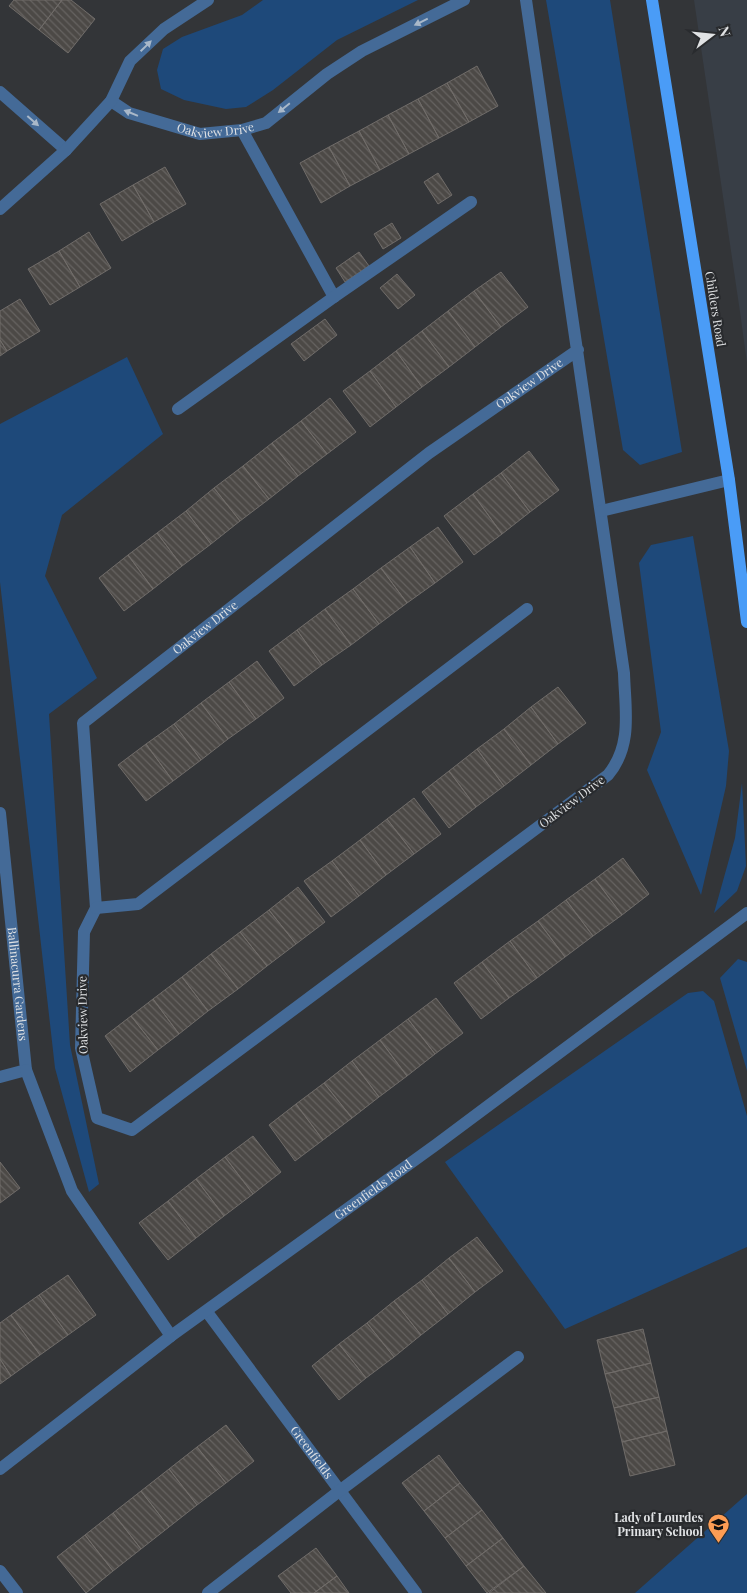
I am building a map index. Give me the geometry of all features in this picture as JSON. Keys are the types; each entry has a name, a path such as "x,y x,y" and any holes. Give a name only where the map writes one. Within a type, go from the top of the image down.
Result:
{"main road":[{"name":"Childers Road","path":"652,0 729,480 747,622"}],"street":[{"path":"0,209 66,150 110,101 130,61 164,29 208,0"},
{"name":"Oakview Drive","path":"110,101 129,113 200,134 242,130 266,123 326,74 362,51 464,0"},
{"name":"Oakview Drive","path":"526,0 578,350 624,673 626,733 620,761 608,775 132,1130 97,1118 81,1048 84,932 96,908 84,723 429,453 578,350"},
{"path":"0,92 66,150"},
{"path":"242,130 334,297"},
{"path":"178,409 471,202"},
{"path":"600,511 729,480"},
{"path":"96,908 138,904 527,609"},
{"name":"Ballinacurra Gardens","path":"0,813 26,1070 72,1191 171,1336"},
{"name":"Greenfields Road","path":"0,1469 171,1336 437,1144 747,912"},
{"path":"0,1077 26,1070"},
{"name":"Greenfields","path":"206,1312 338,1492 416,1593"},
{"path":"208,1593 338,1492 518,1357"},
{"path":"0,1571 17,1593"}],"shaded area":[{"path":"263,0 418,0 337,40 273,90 246,107 226,109 184,100 161,89 157,70 163,49 182,37 242,15"},
{"path":"546,0 610,0 682,452 640,465 623,450"},
{"path":"694,0 747,0 747,363 740,312"},
{"path":"127,357 163,434 62,515 45,576 97,678 49,714 70,1045 99,1184 89,1192 55,1068 0,582 0,424"},
{"path":"693,536 729,751 726,786 701,895 647,770 661,732 639,563 651,545"},
{"path":"742,783 746,866 737,891 714,913 735,838"},
{"path":"738,959 747,962 747,1071 720,978"},
{"path":"703,991 714,1001 747,1116 747,1247 565,1329 445,1162 688,993"},
{"name":"Lady of Lourdes Primary School","path":"747,1494 747,1593 635,1593"}],"building":[{"path":"14,0 62,0 39,30 9,6"},
{"path":"62,0 71,0 95,19 68,53 39,30"},
{"path":"477,66 498,106 469,122 447,83"},
{"path":"447,83 469,122 439,138 418,99"},
{"path":"418,99 439,138 409,154 388,115"},
{"path":"388,115 409,154 380,170 359,131"},
{"path":"359,131 380,170 350,186 329,147"},
{"path":"329,147 350,186 321,203 300,163"},
{"path":"165,167 186,204 154,222 133,185"},
{"path":"438,173 452,195 438,204 424,182"},
{"path":"133,185 154,222 122,241 100,204"},
{"path":"392,223 401,238 383,249 374,234"},
{"path":"89,232 111,268 80,287 59,251"},
{"path":"59,251 80,287 50,305 28,269"},
{"path":"359,252 369,266 345,282 336,268"},
{"path":"501,272 528,307 501,327 474,291"},
{"path":"397,274 415,295 398,309 380,288"},
{"path":"474,291 501,327 475,347 448,311"},
{"path":"20,299 40,331 7,351 0,340 0,311"},
{"path":"448,311 475,347 449,367 422,331"},
{"path":"325,319 337,335 304,361 291,344"},
{"path":"422,331 449,367 422,387 396,351"},
{"path":"0,340 7,351 0,356"},
{"path":"396,351 422,387 396,407 370,371"},
{"path":"370,371 396,407 370,427 343,391"},
{"path":"330,398 356,432 327,454 301,421"},
{"path":"301,421 327,454 298,476 272,443"},
{"path":"272,443 298,476 269,499 243,466"},
{"path":"529,451 559,490 530,512 501,473"},
{"path":"243,466 269,499 240,521 214,488"},
{"path":"501,473 530,512 502,534 473,494"},
{"path":"214,488 240,521 211,544 186,511"},
{"path":"473,494 502,534 474,555 444,516"},
{"path":"186,511 211,544 182,566 157,533"},
{"path":"438,527 463,562 435,583 410,547"},
{"path":"157,533 182,566 153,589 128,555"},
{"path":"410,547 435,583 407,603 381,568"},
{"path":"128,555 153,589 124,611 99,578"},
{"path":"381,568 407,603 379,624 353,589"},
{"path":"353,589 379,624 351,645 325,609"},
{"path":"325,609 351,645 322,665 297,630"},
{"path":"297,630 322,665 294,686 269,651"},
{"path":"257,661 284,698 256,719 229,682"},
{"path":"229,682 256,719 228,739 201,703"},
{"path":"558,687 586,723 558,744 531,707"},
{"path":"201,703 228,739 201,760 174,724"},
{"path":"531,707 558,744 531,765 504,729"},
{"path":"174,724 201,760 173,781 146,744"},
{"path":"504,729 531,765 504,786 477,749"},
{"path":"146,744 173,781 146,801 118,765"},
{"path":"477,749 504,786 476,807 449,771"},
{"path":"449,771 476,807 449,828 422,792"},
{"path":"414,798 441,834 414,854 387,819"},
{"path":"387,819 414,854 386,875 360,840"},
{"path":"360,840 386,875 359,896 332,861"},
{"path":"623,858 649,894 622,915 595,879"},
{"path":"332,861 359,896 331,917 304,881"},
{"path":"595,879 622,915 593,936 566,900"},
{"path":"298,887 325,922 296,944 269,910"},
{"path":"566,900 593,936 565,957 538,921"},
{"path":"269,910 296,944 267,966 240,932"},
{"path":"538,921 565,957 537,978 510,941"},
{"path":"240,932 267,966 238,989 211,954"},
{"path":"510,941 537,978 509,998 482,962"},
{"path":"211,954 238,989 208,1011 182,977"},
{"path":"482,962 509,998 481,1019 454,983"},
{"path":"182,977 208,1011 179,1034 153,999"},
{"path":"436,998 463,1033 435,1054 408,1019"},
{"path":"153,999 179,1034 158,1050 131,1016"},
{"path":"131,1016 158,1050 130,1072 105,1036"},
{"path":"408,1019 435,1054 407,1076 380,1040"},
{"path":"380,1040 407,1076 379,1097 352,1061"},
{"path":"352,1061 379,1097 352,1118 324,1083"},
{"path":"324,1083 352,1118 323,1140 296,1104"},
{"path":"296,1104 323,1140 295,1161 269,1125"},
{"path":"253,1136 281,1172 253,1194 225,1157"},
{"path":"225,1157 253,1194 224,1216 196,1179"},
{"path":"0,1162 20,1188 0,1203"},
{"path":"196,1179 224,1216 196,1238 168,1201"},
{"path":"168,1201 196,1238 168,1260 139,1223"},
{"path":"477,1237 503,1271 475,1292 449,1258"},
{"path":"449,1258 475,1292 448,1314 422,1280"},
{"path":"68,1275 96,1315 68,1335 39,1295"},
{"path":"422,1280 448,1314 421,1335 394,1301"},
{"path":"39,1295 68,1335 40,1355 11,1315"},
{"path":"394,1301 421,1335 394,1357 367,1323"},
{"path":"11,1315 40,1355 11,1376 0,1359 0,1323"},
{"path":"367,1323 394,1357 366,1378 339,1344"},
{"path":"643,1329 651,1363 605,1374 597,1340"},
{"path":"339,1344 366,1378 339,1400 312,1366"},
{"path":"0,1359 11,1376 0,1384"},
{"path":"651,1363 659,1397 614,1408 605,1374"},
{"path":"659,1397 667,1431 622,1442 614,1408"},
{"path":"226,1425 254,1461 226,1483 197,1447"},
{"path":"667,1431 675,1465 630,1476 622,1442"},
{"path":"197,1447 226,1483 197,1505 169,1469"},
{"path":"439,1455 460,1483 424,1511 402,1483"},
{"path":"169,1469 197,1505 169,1527 141,1491"},
{"path":"460,1483 482,1510 445,1538 424,1511"},
{"path":"141,1491 169,1527 141,1549 113,1513"},
{"path":"482,1510 503,1538 466,1566 445,1538"},
{"path":"113,1513 141,1549 113,1571 85,1535"},
{"path":"85,1535 113,1571 86,1593 57,1557"},
{"path":"503,1538 524,1566 487,1593 466,1566"},
{"path":"316,1548 337,1576 314,1593 291,1593 278,1576"},
{"path":"524,1566 546,1593 489,1593"},
{"path":"337,1576 349,1593 314,1593"}],"place":[{"name":"Lady of Lourdes Primary School","path":"719,1544"}]}
